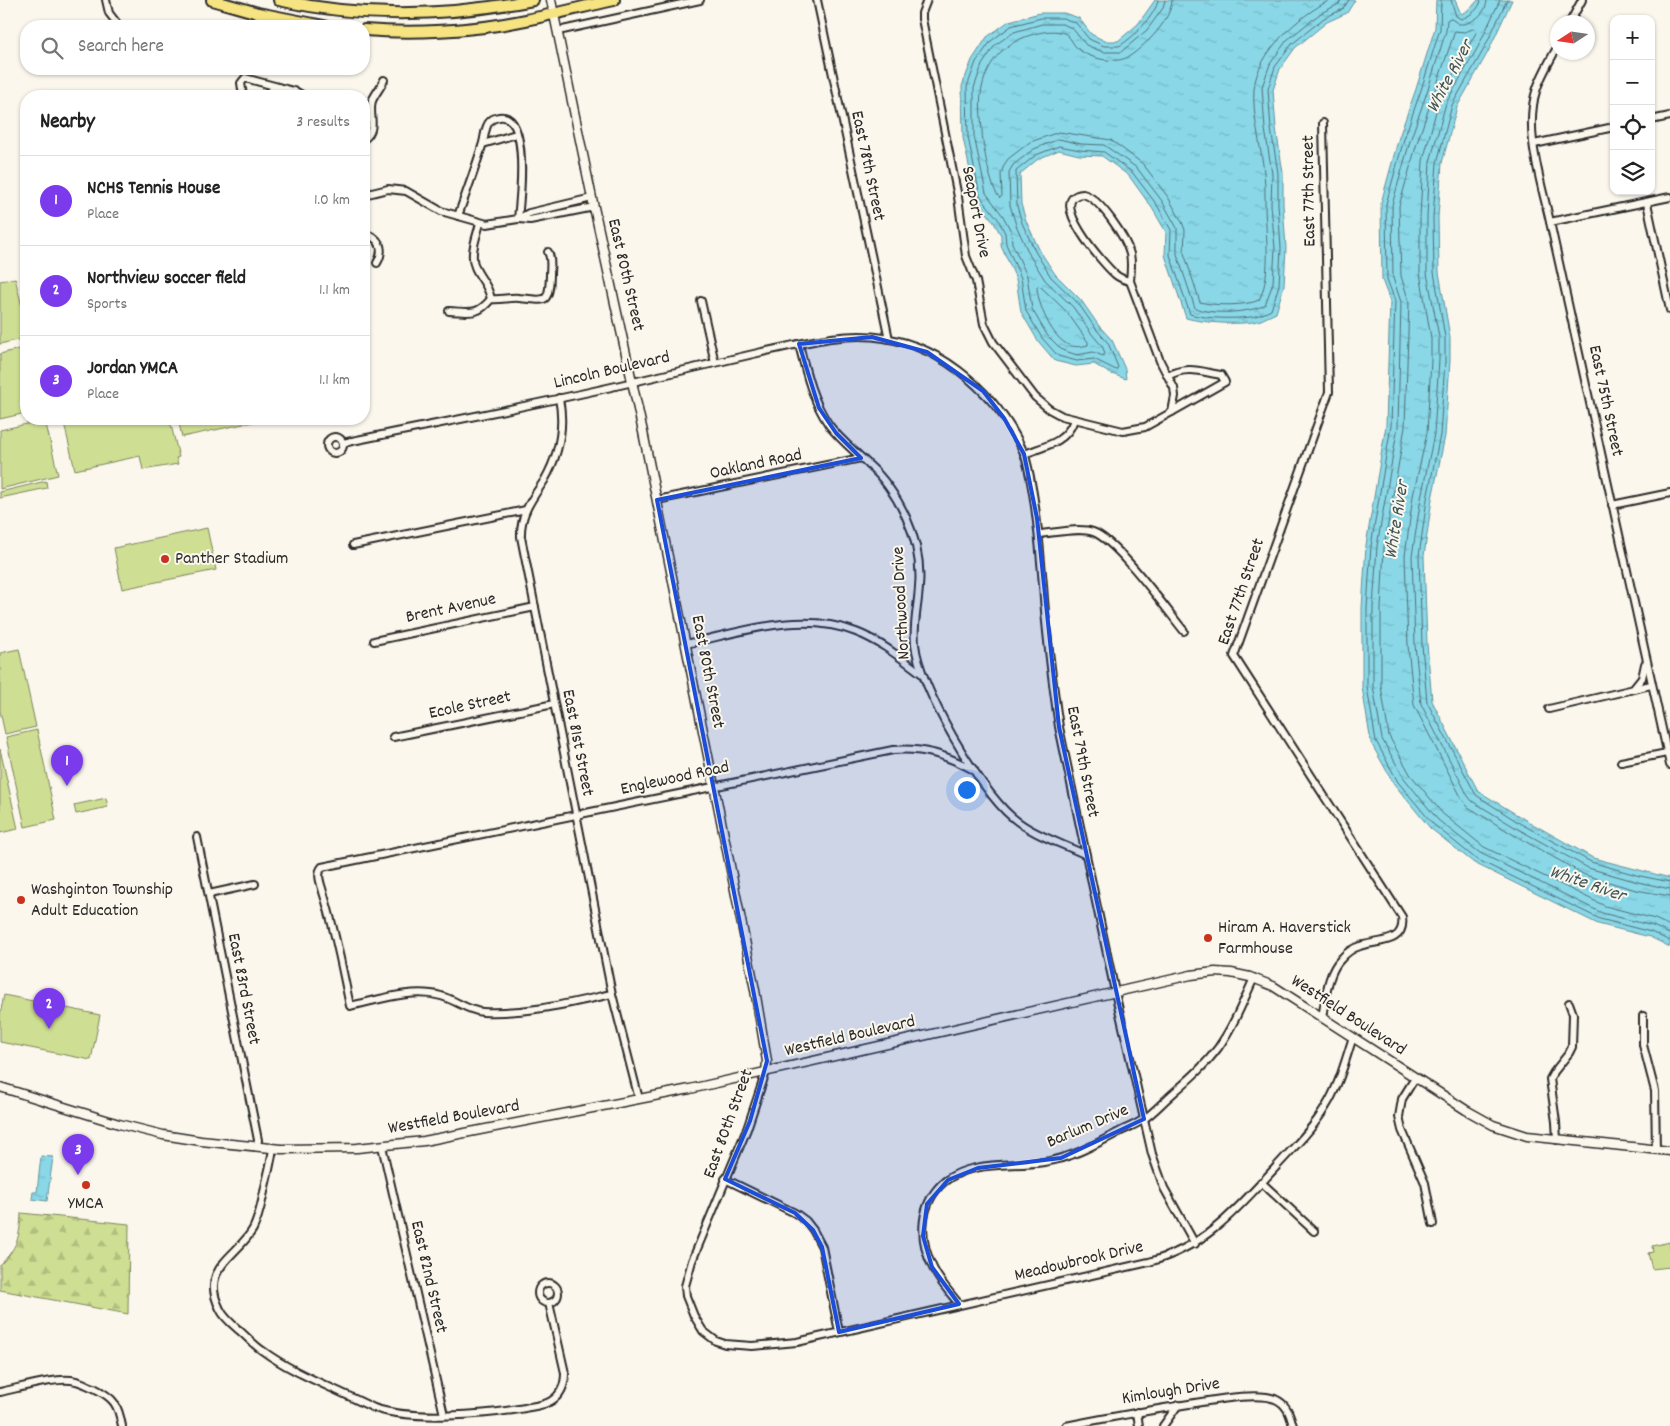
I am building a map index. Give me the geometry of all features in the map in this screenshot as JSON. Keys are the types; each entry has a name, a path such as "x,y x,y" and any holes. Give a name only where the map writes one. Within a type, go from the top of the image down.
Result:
{"main road":[{"path":"212,0 258,13 294,20"},
{"path":"279,0 348,11 422,14 473,10 533,0"},
{"path":"370,30 404,32 469,29 521,21 614,0"}],"street":[{"path":"106,0 109,13 115,20"},
{"name":"East 80th Street","path":"552,0 593,203 657,500 755,990 767,1061 766,1072 750,1121 697,1248 685,1286 689,1307 708,1336"},
{"path":"558,31 700,0"},
{"name":"East 78th Street","path":"817,0 889,339"},
{"path":"1574,15 1582,0"},
{"name":"Seaport Drive","path":"926,1 922,19 958,197 964,246 976,281 984,324 993,342 1035,397 1050,409 1074,420 1123,431 1145,427 1226,382 1222,375 1185,369 1178,370 1168,376"},
{"name":"East 75th Street","path":"1550,60 1541,77 1534,98 1532,116 1534,144 1670,765"},
{"path":"242,90 242,80 247,78 291,90"},
{"path":"370,132 372,128 372,102 384,80"},
{"path":"273,90 285,88"},
{"path":"1655,119 1670,116"},
{"path":"458,216 489,122 500,117 510,120 516,134 522,164 518,219"},
{"name":"East 77th Street","path":"1322,1017 1329,981 1337,964 1346,954 1358,947 1396,936 1402,927 1402,917 1234,656 1329,392 1323,123"},
{"path":"1534,144 1610,128"},
{"path":"483,144 516,134"},
{"path":"370,193 386,189 400,189 414,194 428,205 441,211 480,223 493,224 518,219 530,220 593,203"},
{"path":"1130,282 1121,279 1110,270 1081,233 1070,206 1074,196 1083,194 1090,197 1110,219 1130,254 1130,282 1160,361 1174,388 1175,396 1172,412"},
{"path":"1550,222 1670,197"},
{"path":"1647,203 1670,310"},
{"path":"480,223 473,252 473,261 488,288 491,299"},
{"path":"370,236 380,243 382,252 377,263"},
{"path":"449,311 474,313 482,309 491,299 517,297 539,300 545,298 550,293 551,257 548,252"},
{"path":"701,301 715,363"},
{"name":"Lincoln Boulevard","path":"343,443 633,382 800,344 848,337 872,336 889,339"},
{"name":"East 79th Street","path":"889,339 934,356 973,382 1002,415 1017,438 1024,454 1033,492 1039,534 1047,636 1054,692 1115,992 1152,1154 1164,1188 1195,1244"},
{"name":"Northwood Drive","path":"800,344 808,381 819,408 836,433 879,475 906,517 918,563 919,582 915,643 921,673 941,714 974,770 1005,811 1022,825 1086,854"},
{"name":"East 81st Street","path":"559,398 562,413 562,429 557,452 548,473 526,510 522,522 521,537 612,994 639,1099"},
{"path":"1024,454 1063,438 1069,432 1074,420"},
{"name":"Oakland Road","path":"657,500 861,458"},
{"path":"1612,505 1670,493"},
{"path":"353,545 526,510"},
{"path":"1039,534 1086,530 1101,535 1132,566 1184,631"},
{"name":"Brent Avenue","path":"374,641 535,607"},
{"path":"686,644 780,624 820,622 861,633 921,673"},
{"path":"1631,690 1642,678 1645,655"},
{"path":"1549,709 1651,685"},
{"name":"Ecole Street","path":"393,737 554,704"},
{"name":"Englewood Road","path":"612,994 527,1011 476,1011 448,998 422,994 408,994 350,1006 331,914 320,880 319,870 322,866 901,750 919,750 935,753 974,770"},
{"path":"1621,762 1667,753"},
{"name":"East 83rd Street","path":"198,837 258,1140 257,1147"},
{"path":"209,894 255,884"},
{"name":"Westfield Boulevard","path":"0,1087 118,1124 201,1142 273,1148 331,1149 382,1146 440,1138 709,1086 1201,973 1231,973 1254,978 1273,986 1415,1078 1493,1125 1521,1134 1557,1140 1670,1151"},
{"name":"Barlum Drive","path":"959,1304 940,1281 932,1267 923,1236 928,1204 939,1186 955,1175 970,1170 1000,1165 1041,1163 1069,1156 1144,1119 1204,1065 1216,1051 1232,1026 1254,978"},
{"path":"1557,1140 1550,1079 1570,1053 1572,1047 1573,1014 1569,1003"},
{"path":"1643,1016 1643,1045 1655,1090 1656,1150"},
{"name":"Meadowbrook Drive","path":"708,1336 725,1344 765,1345 791,1343 1150,1262 1195,1244 1227,1219 1310,1129 1325,1109 1336,1088 1353,1037"},
{"path":"1415,1078 1402,1099 1399,1118 1402,1130 1425,1183 1433,1224"},
{"name":"East 82nd Street","path":"382,1146 444,1415"},
{"path":"273,1148 270,1168 256,1222 248,1236 236,1248 218,1272 215,1294 220,1311 224,1316 261,1350 278,1362 317,1382 376,1408 412,1414 444,1415 493,1412 540,1405 552,1400 560,1392 564,1384 565,1372 549,1303"},
{"path":"725,1179 795,1213 806,1221 813,1230 822,1247 839,1332"},
{"path":"1261,1182 1314,1231"},
{"path":"0,1392 58,1380 74,1380 108,1396 118,1409 122,1426"},
{"name":"Kimlough Drive","path":"1066,1426 1178,1405 1239,1397 1270,1398 1279,1401 1288,1410 1293,1426"},
{"path":"1163,1426 1178,1405"},
{"path":"1137,1412 1139,1426"}],"highlighted area":[{"path":"872,337 927,352 983,391 1004,418 1024,454 1037,518 1059,727 1144,1119 1061,1158 978,1168 948,1180 927,1204 923,1236 932,1267 959,1304 839,1332 822,1247 813,1230 795,1213 725,1179 750,1121 767,1061 657,500 861,458 836,433 819,408 799,344"}],"green space":[{"path":"15,278 20,298 20,339 0,344 0,281"},
{"path":"20,349 20,414 0,419 0,354"},
{"path":"22,425 46,425 58,475 0,489 0,430"},
{"path":"64,425 171,425 179,457 176,458 178,464 143,470 140,456 75,470"},
{"path":"179,425 239,425 182,437"},
{"path":"46,481 47,488 0,498 0,492"},
{"name":"Panther Stadium","path":"207,528 216,570 122,589 114,548"},
{"path":"19,649 36,727 5,734 0,711 0,653"},
{"path":"37,730 56,820 25,827 6,737"},
{"path":"0,749 18,829 0,833"},
{"path":"106,798 108,807 76,814 74,805"},
{"path":"4,995 100,1015 91,1060 0,1042 0,1015"},
{"path":"21,1213 129,1224 128,1314 0,1290 0,1265 14,1247 20,1229"},
{"path":"1670,1242 1670,1267 1652,1269 1648,1253 1653,1252 1652,1246"}],"water":[{"path":"1155,0 1355,0 1347,13 1327,22 1295,48 1280,69 1273,90 1276,128 1283,173 1286,248 1284,285 1276,313 1261,320 1245,323 1213,322 1186,318 1165,255 1166,232 1152,208 1129,176 1102,156 1079,155 1059,150 1038,159 1020,174 1021,204 1026,221 1040,251 1055,274 1081,300 1099,326 1112,340 1125,369 1126,379 1109,373 1094,364 1076,366 1055,361 1038,341 1021,312 1016,279 1001,245 1001,235 976,198 963,138 962,86 972,60 987,37 1009,21 1040,13 1064,13 1079,18 1091,34 1105,41 1118,41 1138,24"},
{"name":"White River","path":"1436,0 1455,0 1461,14 1470,9 1478,0 1512,0 1488,52 1457,107 1442,163 1438,217 1439,272 1450,337 1450,361 1445,436 1432,499 1424,556 1427,644 1432,701 1478,791 1593,858 1670,878 1670,947 1650,937 1598,924 1474,863 1430,828 1394,784 1371,743 1362,687 1362,608 1366,545 1386,425 1390,301 1382,280 1381,203 1399,137 1435,28"},
{"path":"41,1156 53,1157 47,1201 32,1199 33,1192 37,1192"}],"place":[{"name":"Panther Stadium","path":"165,559"},
{"name":"NCHS Tennis House","path":"67,786"},
{"name":"Washginton Township Adult Education","path":"21,900"},
{"name":"Hiram A. Haverstick Farmhouse","path":"1208,938"},
{"name":"Northview soccer field","path":"49,1029"},
{"name":"Jordan YMCA","path":"78,1175"},
{"name":"YMCA","path":"86,1185"}]}
